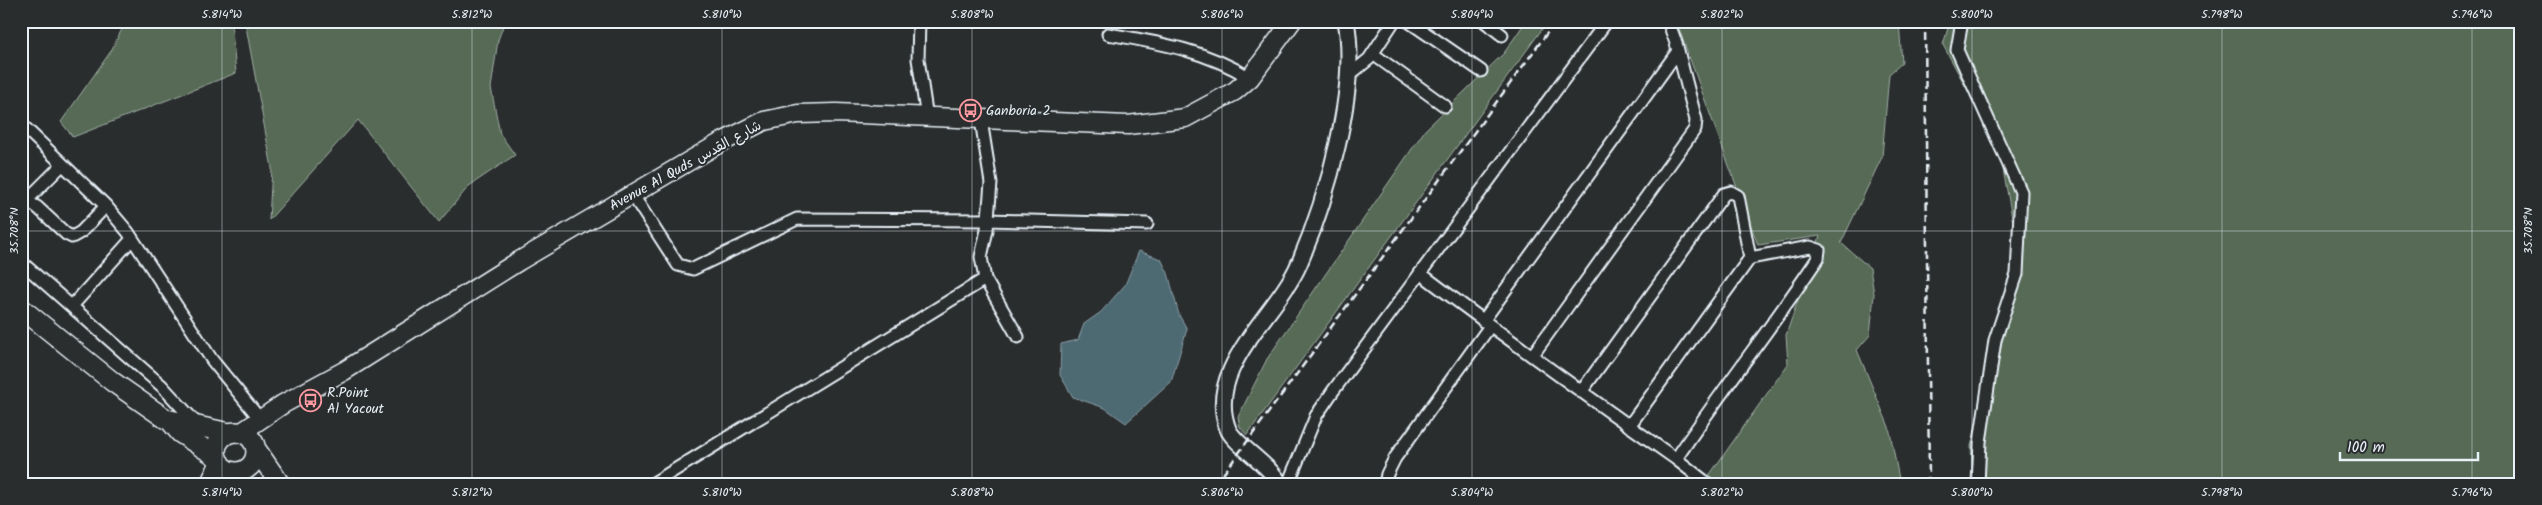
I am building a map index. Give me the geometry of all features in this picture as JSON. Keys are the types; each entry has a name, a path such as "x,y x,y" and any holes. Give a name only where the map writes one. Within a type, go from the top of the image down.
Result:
{"highway":[{"path":"21,308 113,382 170,421 180,433 231,470 243,453"},
{"path":"170,421 200,427 243,453 280,484"},
{"path":"210,484 218,460 218,443 243,453 273,484"}],"main road":[{"name":"Avenue Al Quds شارع القدس","path":"243,453 266,415 378,350 519,261 632,194 718,144 764,121 798,114 826,113 1128,125 1185,118 1235,91 1250,78 1292,21"},
{"path":"1280,484 1266,466 1228,430 1225,413 1225,391 1230,372 1239,354 1288,284 1306,247 1337,147 1348,76 1350,45 1346,21"}],"street":[{"path":"919,21 918,59 927,118"},
{"path":"1348,76 1361,68 1373,54 1394,21"},
{"path":"1408,21 1481,71"},
{"path":"1484,21 1502,34"},
{"path":"1288,484 1316,416 1608,21"},
{"path":"1532,356 1695,129 1696,120 1668,21"},
{"path":"1962,21 1957,50 2021,192 2017,274 1996,340 1980,442 1978,484"},
{"path":"1108,34 1205,54 1228,64 1250,78"},
{"path":"1385,484 1386,474 1395,458 1486,323 1678,51"},
{"path":"1373,54 1445,106"},
{"path":"981,120 991,183 988,220 981,257 985,279 1018,337"},
{"path":"21,124 106,206 132,239 212,360 266,415"},
{"path":"62,165 23,202 37,207 66,234 72,237 81,232 106,206"},
{"path":"1581,392 1724,194 1731,192 1738,196 1750,258"},
{"path":"632,194 678,265 693,269 797,219 988,220 1147,224"},
{"path":"72,306 132,239"},
{"path":"1629,426 1750,258 1810,247 1817,248 1820,253 1789,302 1730,380 1676,460"},
{"path":"21,262 162,386 200,427"},
{"path":"1420,273 1676,460 1702,482"},
{"path":"652,484 985,279"}],"green space":[{"path":"126,21 231,21 236,73 73,137 61,122 111,51"},
{"path":"245,21 505,21 498,40 491,88 500,134 515,155 469,186 439,222 358,120 269,220 272,168"},
{"path":"1526,21 1548,21 1247,435 1240,427 1238,417 1267,359 1425,130 1504,53"},
{"path":"1676,21 1899,21 1902,63 1889,74 1882,157 1841,243 1870,268 1874,294 1870,335 1857,350 1889,427 1900,484 1703,484 1788,364 1786,335 1820,236 1758,245"},
{"path":"1950,21 2521,21 2521,484 1973,484 1971,446 2019,284 2021,265 1999,148 1943,45"}],"water":[{"path":"1139,251 1161,259 1168,273 1179,315 1187,329 1171,382 1126,423 1105,408 1073,397 1060,375 1061,344 1078,340 1084,324 1101,312 1125,285"}],"railway":[{"path":"1216,484 1556,21"},
{"path":"1925,21 1929,484"}],"place":[{"name":"Ganboria 2","path":"970,110"},
{"name":"R.Point Al Yacout","path":"311,400"}]}
